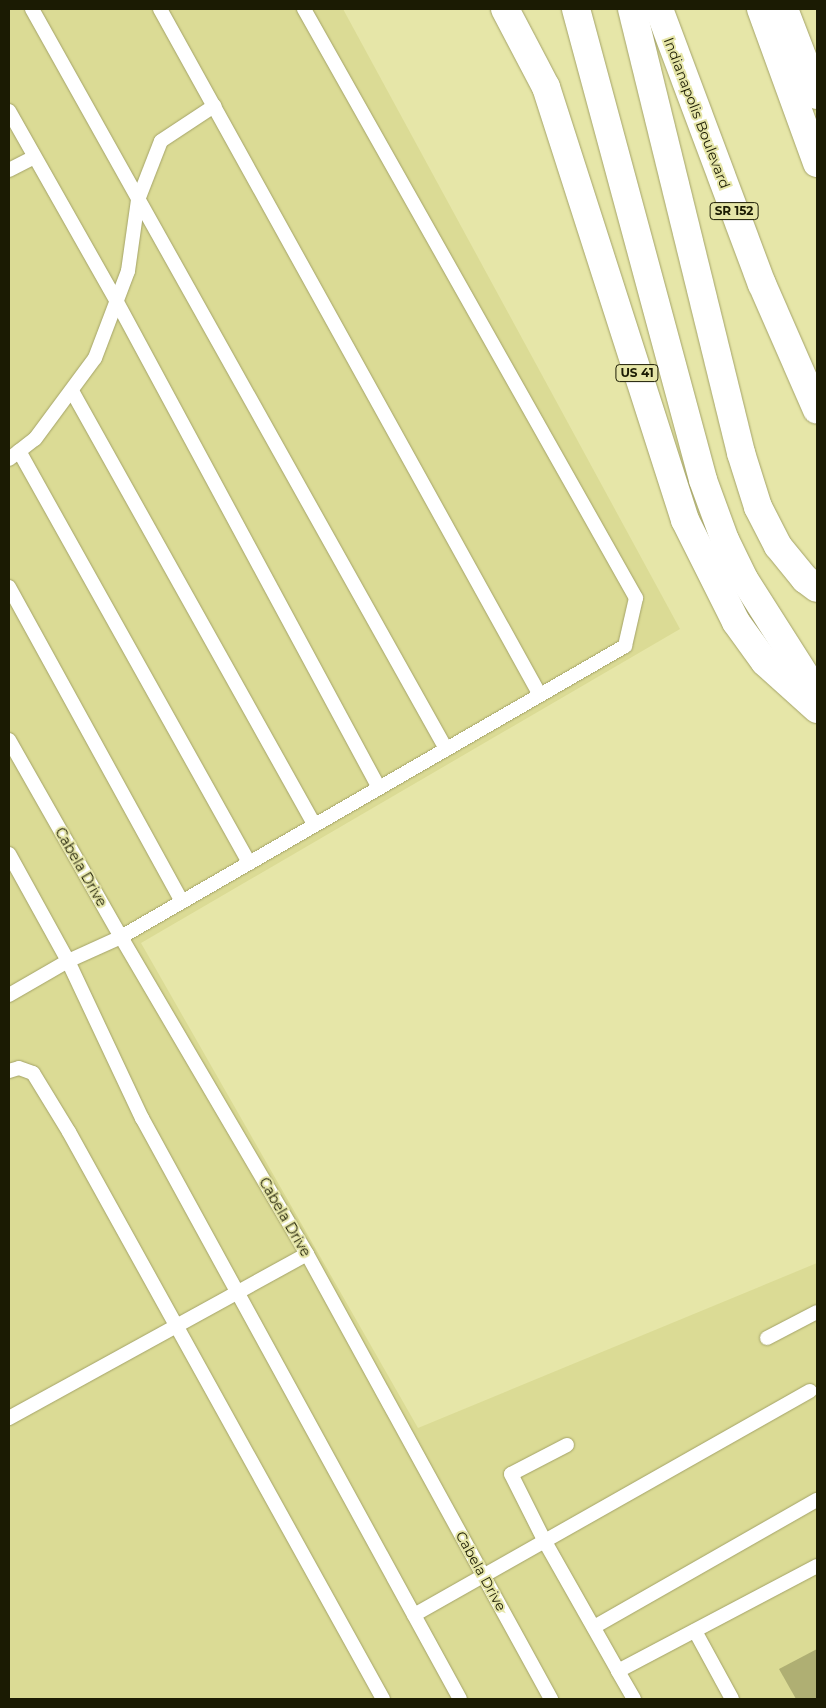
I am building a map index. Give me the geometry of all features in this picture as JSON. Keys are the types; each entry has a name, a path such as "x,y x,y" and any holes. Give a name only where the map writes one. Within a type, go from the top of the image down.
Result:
{"main road":[{"name":"US 41","path":"505,9 546,87 684,520 736,622 765,662 817,709"},
{"path":"576,9 703,480 725,540 744,580 817,694"},
{"path":"632,9 741,453 758,506 778,546 805,579 817,588"},
{"name":"Indianapolis Boulevard","path":"659,9 762,284 817,410"},
{"path":"761,9 817,163"},
{"path":"784,9 817,95"}],"lane":[{"path":"32,9 446,749"},
{"path":"160,9 540,695"},
{"path":"9,995 68,961 121,937 625,646 636,598 304,9"},
{"path":"214,106 161,141 138,200 128,271 95,358 35,439 14,455 249,863"},
{"path":"9,111 116,302 379,788"},
{"path":"9,170 34,157"},
{"path":"72,390 315,825"},
{"path":"9,588 182,902"},
{"name":"Cabela Drive","path":"9,740 121,937 307,1254 551,1699"},
{"path":"9,854 68,961 142,1118 460,1699"},
{"path":"9,1071 19,1068 33,1073 69,1132 383,1699"},
{"path":"9,1418 307,1254"},
{"path":"768,1338 817,1312"},
{"path":"414,1615 482,1574 810,1391"},
{"path":"568,1445 511,1474 544,1540 634,1699"},
{"path":"594,1628 817,1500"},
{"path":"618,1672 817,1566"},
{"path":"695,1631 732,1699"}],"shaded area":[{"path":"9,9 343,9 680,629 141,943 418,1428 817,1263 817,1699 9,1699"}],"building":[{"path":"817,1649 817,1699 796,1699 779,1669"}]}
